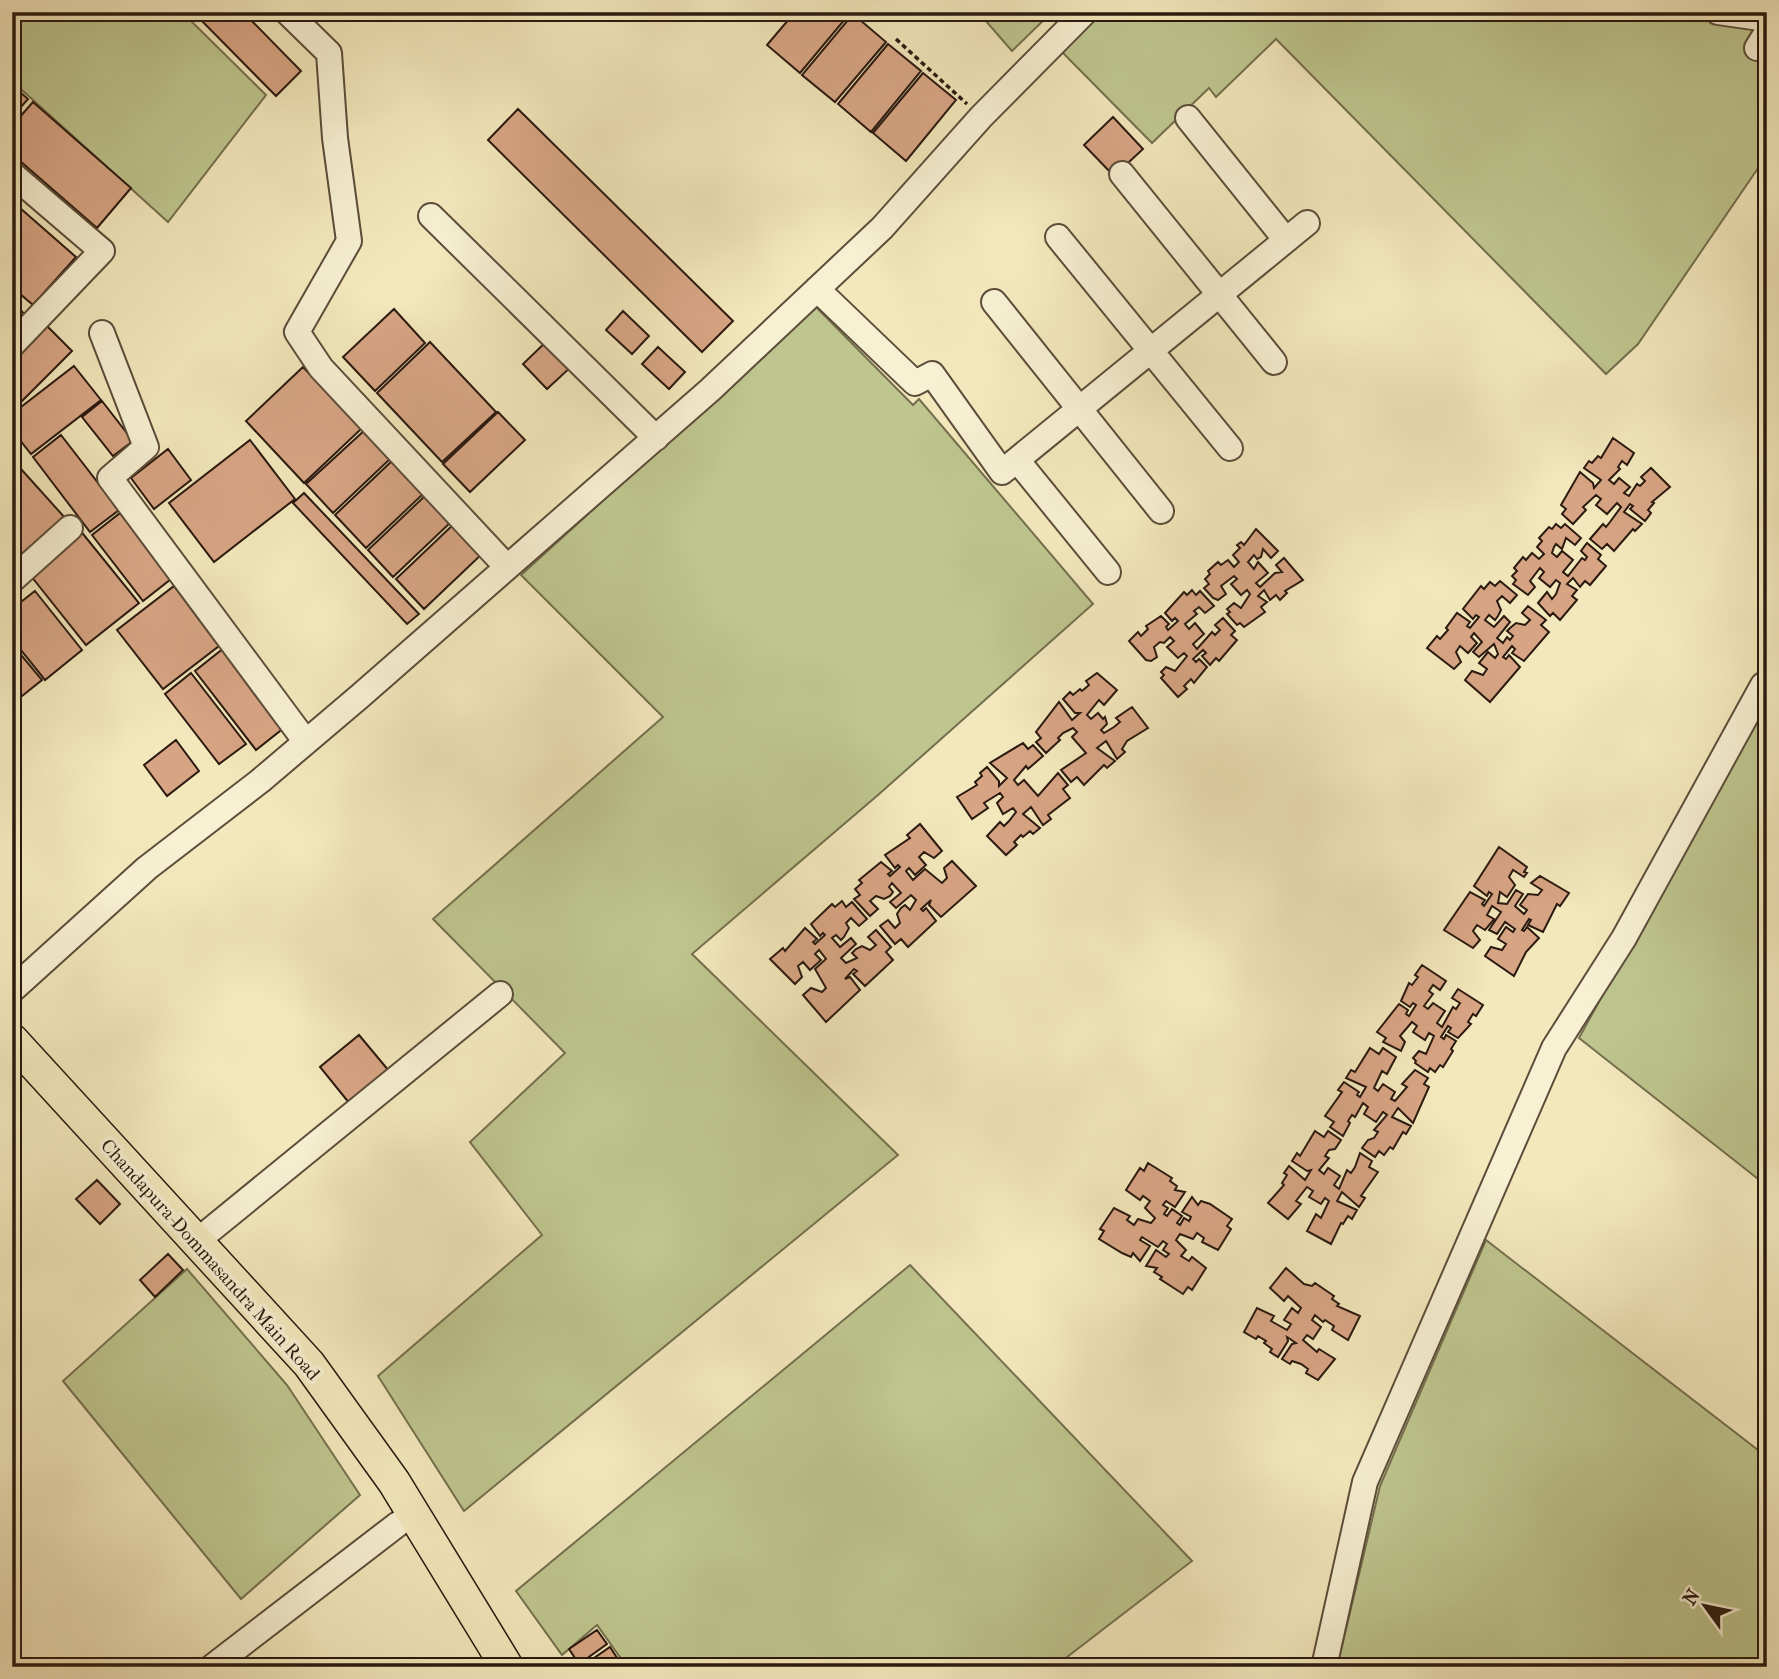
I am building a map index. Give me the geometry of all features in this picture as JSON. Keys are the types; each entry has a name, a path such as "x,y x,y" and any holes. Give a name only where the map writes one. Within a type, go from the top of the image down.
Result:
{"main road":[{"name":"Chandapura-Dommasandra Main Road","path":"12,1040 309,1364 394,1482 508,1667"},
{"name":"Chandapura-Dommasandra Main Road","path":"12,1069 297,1377 398,1524 487,1667"}],"street":[{"path":"287,12 329,53 335,138 349,241 297,332 321,368 507,566"},
{"path":"12,990 147,868 306,742 656,438 882,228 981,117 1085,12"},
{"path":"1718,12 1767,19"},
{"path":"1188,118 1286,240"},
{"path":"12,174 102,251 12,345"},
{"path":"1122,174 1274,362"},
{"path":"431,216 656,438"},
{"path":"817,289 915,383 932,374 1002,472 1307,223"},
{"path":"1058,237 1230,448"},
{"path":"994,302 1161,511"},
{"path":"102,333 146,446 110,478 306,742"},
{"path":"1017,460 1108,572"},
{"path":"12,580 70,528"},
{"path":"1324,1667 1365,1482 1554,1048 1624,938 1763,685"},
{"path":"197,1241 500,994"},
{"path":"212,1667 398,1524"}],"path":[{"path":"896,39 981,117"}],"green space":[{"path":"12,12 182,12 266,95 168,222 12,81"},
{"path":"978,12 1052,12 1012,51"},
{"path":"1096,12 1767,12 1767,155 1638,344 1606,374 1276,39 1216,97 1209,88 1152,143 1060,50"},
{"path":"816,307 913,405 919,399 1093,604 878,795 692,954 898,1155 464,1511 378,1376 542,1235 470,1142 565,1053 433,919 663,717 521,575"},
{"path":"1767,697 1767,1186 1579,1038"},
{"path":"1486,1240 1767,1457 1767,1656 1757,1667 1337,1667 1380,1486"},
{"path":"910,1265 1192,1561 1054,1667 627,1667 597,1625 562,1655 516,1591"},
{"path":"187,1269 287,1385 360,1495 241,1599 63,1381"}],"building":[{"path":"193,12 243,12 301,71 276,96"},
{"path":"795,12 851,12 800,73 767,45"},
{"path":"853,14 886,42 835,102 802,75"},
{"path":"888,44 921,71 871,132 838,104"},
{"path":"923,73 956,100 906,161 873,133"},
{"path":"12,85 28,99 12,117"},
{"path":"33,102 131,188 97,228 12,154 12,126"},
{"path":"518,109 733,321 702,352 488,140"},
{"path":"1113,117 1143,149 1114,176 1084,145"},
{"path":"12,201 76,257 33,305 12,287"},
{"path":"12,301 28,318 12,333"},
{"path":"394,309 425,343 375,391 343,357"},
{"path":"623,311 649,336 632,354 606,330"},
{"path":"43,322 72,351 12,411 12,353"},
{"path":"550,338 574,364 547,389 523,364"},
{"path":"430,342 496,412 442,462 377,393"},
{"path":"658,347 685,372 669,389 642,364"},
{"path":"74,366 101,400 31,454 12,430 12,414"},
{"path":"303,367 361,429 304,483 246,421"},
{"path":"102,401 133,441 113,456 82,417"},
{"path":"498,412 525,440 470,492 443,464"},
{"path":"366,429 392,457 333,513 306,484"},
{"path":"61,435 119,510 90,532 33,457"},
{"path":"1613,438 1634,453 1627,465 1622,461 1618,467 1620,469 1609,480 1614,484 1619,478 1630,487 1624,493 1629,496 1637,484 1640,486 1645,481 1641,477 1651,468 1670,487 1652,502 1654,503 1648,510 1651,513 1645,521 1630,509 1633,506 1630,504 1624,512 1642,524 1635,531 1633,529 1614,551 1607,544 1602,549 1590,539 1603,524 1606,527 1610,522 1621,507 1617,503 1607,514 1596,505 1601,499 1596,495 1583,507 1586,510 1573,524 1562,514 1566,509 1561,505 1580,472 1593,483 1594,488 1601,480 1584,468 1589,461 1592,463 1598,456 1601,458"},
{"path":"250,440 295,499 214,562 169,503"},
{"path":"168,449 191,480 154,509 131,478"},
{"path":"12,459 66,519 12,567"},
{"path":"393,460 424,493 366,548 335,515"},
{"path":"304,493 419,614 407,624 293,503"},
{"path":"427,494 452,521 393,577 368,550"},
{"path":"120,513 171,579 143,601 92,535"},
{"path":"456,522 484,552 424,609 396,579"},
{"path":"1556,524 1561,528 1565,524 1581,538 1575,545 1566,538 1562,549 1556,544 1554,547 1552,553 1557,557 1562,551 1573,560 1563,572 1568,576 1582,558 1585,560 1587,557 1581,551 1587,543 1601,555 1598,559 1606,566 1590,585 1585,581 1580,587 1573,578 1567,584 1577,590 1572,596 1577,600 1560,620 1553,613 1550,616 1538,603 1547,592 1552,599 1560,583 1556,580 1550,587 1539,578 1544,572 1540,568 1530,581 1535,587 1528,595 1513,584 1516,580 1512,576 1517,571 1514,568 1523,557 1526,560 1532,553 1539,559 1544,554 1537,547 1542,541 1539,538 1549,527 1552,529"},
{"path":"79,529 139,603 86,645 27,571"},
{"path":"1256,529 1278,551 1271,558 1263,549 1261,557 1257,559 1254,555 1248,562 1254,569 1258,562 1268,573 1256,583 1260,587 1275,573 1282,572 1276,565 1284,558 1303,580 1285,591 1287,593 1280,600 1276,595 1270,600 1264,590 1258,596 1267,602 1261,607 1265,612 1244,627 1240,623 1237,625 1227,614 1230,612 1227,609 1234,603 1241,608 1250,594 1247,590 1241,595 1231,584 1237,579 1234,576 1221,586 1226,594 1218,600 1204,588 1209,584 1205,579 1210,574 1208,571 1218,562 1221,565 1228,560 1234,567 1239,562 1233,555 1240,548 1237,545 1241,542 1244,545"},
{"path":"1500,581 1517,595 1510,603 1502,596 1497,601 1501,610 1498,616 1495,620 1489,615 1485,620 1494,627 1504,616 1510,622 1497,638 1503,643 1507,637 1510,640 1513,636 1507,631 1516,623 1525,625 1530,620 1522,613 1528,606 1546,620 1541,625 1549,632 1524,661 1512,653 1515,649 1512,646 1503,657 1506,659 1509,655 1520,667 1490,702 1465,680 1472,671 1483,675 1487,669 1479,663 1488,652 1495,658 1498,654 1494,644 1479,657 1473,652 1482,642 1474,633 1471,637 1477,643 1468,653 1460,646 1456,652 1461,662 1454,669 1427,648 1437,636 1440,639 1448,630 1446,628 1457,613 1470,622 1467,626 1470,628 1479,617 1476,615 1473,619 1463,609 1481,586 1484,589 1490,582 1495,586"},
{"path":"174,586 219,646 163,689 117,630"},
{"path":"1192,590 1196,595 1200,591 1214,606 1205,613 1199,607 1194,611 1197,614 1185,624 1189,629 1195,623 1204,634 1193,644 1197,649 1212,632 1215,635 1220,630 1215,625 1223,618 1235,631 1231,635 1237,640 1219,661 1216,658 1210,665 1202,656 1206,653 1203,650 1193,659 1196,662 1199,659 1207,667 1194,683 1191,679 1184,686 1187,689 1178,697 1161,678 1164,675 1161,672 1166,667 1175,671 1187,656 1184,653 1178,658 1167,647 1174,641 1170,637 1154,647 1157,657 1151,661 1146,660 1129,641 1138,632 1141,636 1148,629 1146,626 1161,616 1169,624 1166,627 1168,630 1178,621 1175,618 1172,621 1165,613 1184,592 1187,595"},
{"path":"35,591 82,650 45,680 12,639 12,609"},
{"path":"12,644 42,680 12,704"},
{"path":"224,648 285,727 256,750 195,671"},
{"path":"191,673 246,744 219,764 165,694"},
{"path":"1097,673 1117,690 1104,705 1099,700 1087,715 1091,719 1098,713 1103,719 1105,717 1107,724 1101,730 1104,733 1120,722 1116,718 1132,707 1148,728 1127,741 1122,749 1125,752 1117,759 1106,741 1097,748 1115,761 1107,768 1104,765 1084,785 1077,777 1071,782 1061,770 1086,753 1072,737 1077,732 1073,728 1063,733 1058,738 1060,740 1046,753 1036,742 1041,738 1036,732 1059,702 1072,720 1080,713 1075,713 1063,699 1070,692 1073,695 1080,689 1082,691 1089,685 1086,681"},
{"path":"176,740 199,771 167,796 144,765"},
{"path":"1023,743 1028,749 1033,745 1043,756 1028,769 1026,766 1014,780 1018,785 1024,780 1038,796 1058,773 1068,785 1063,789 1070,798 1048,815 1051,819 1043,825 1031,807 1023,814 1040,828 1033,834 1030,831 1023,837 1021,835 1014,842 1017,845 1006,855 987,836 1000,822 1004,826 1009,821 1016,812 1013,808 1003,814 997,803 1003,797 1000,793 984,803 988,808 972,819 957,797 977,785 975,782 982,776 980,773 987,767 999,781 999,786 1007,778 990,763"},
{"path":"920,824 942,851 934,858 924,852 919,857 926,865 915,875 909,868 906,871 913,880 925,869 942,883 947,878 944,868 952,861 976,886 941,917 929,905 931,900 921,909 923,911 926,908 936,921 908,947 901,939 895,944 880,926 888,920 895,928 900,923 897,914 901,908 905,905 910,910 916,900 911,895 896,908 890,902 901,893 892,883 889,887 893,892 890,896 884,899 876,896 870,901 878,909 870,916 854,899 860,895 855,889 862,883 859,880 881,862 892,871 888,874 890,876 900,867 898,865 895,868 885,855 910,838 907,835"},
{"path":"1499,847 1527,867 1524,872 1527,873 1524,877 1513,870 1509,877 1515,885 1507,897 1500,892 1498,903 1507,904 1516,890 1523,894 1515,906 1524,914 1527,910 1520,905 1528,894 1538,895 1542,890 1531,883 1540,876 1569,893 1560,906 1557,904 1543,932 1528,925 1531,920 1529,919 1522,930 1527,927 1539,938 1526,952 1514,976 1485,956 1491,947 1502,950 1506,944 1498,939 1506,927 1513,932 1515,929 1505,922 1497,934 1489,930 1501,912 1492,906 1487,915 1494,919 1485,930 1477,925 1473,931 1480,940 1473,948 1444,930 1470,892 1485,900 1482,904 1484,906 1492,894 1489,892 1487,896 1474,886"},
{"path":"842,901 846,907 852,902 867,919 859,926 851,918 846,923 849,928 844,937 841,940 836,935 832,938 840,947 851,938 856,944 841,958 846,963 857,958 852,953 856,949 862,946 870,950 876,945 868,937 876,930 891,947 886,952 893,960 865,986 853,974 857,971 854,969 845,979 850,977 860,990 826,1022 803,995 811,988 822,992 826,988 815,969 826,959 819,950 815,954 821,960 810,970 803,962 798,966 802,977 795,984 770,959 783,948 785,951 805,928 817,939 813,942 815,944 825,935 823,933 820,936 811,924 832,904 835,907"},
{"path":"1422,965 1446,981 1440,990 1433,985 1429,991 1433,994 1424,1006 1428,1009 1433,1003 1445,1011 1437,1023 1442,1027 1453,1007 1456,1009 1460,1003 1452,998 1458,989 1483,1005 1476,1016 1473,1014 1468,1022 1471,1024 1458,1038 1448,1032 1451,1028 1448,1026 1441,1037 1444,1039 1446,1035 1456,1041 1443,1067 1440,1065 1435,1072 1430,1068 1428,1072 1415,1063 1413,1058 1419,1051 1426,1054 1434,1036 1429,1033 1425,1040 1413,1032 1417,1026 1412,1022 1400,1036 1405,1042 1401,1051 1383,1042 1386,1038 1377,1032 1399,1004 1408,1010 1406,1014 1409,1016 1416,1005 1413,1003 1410,1007 1401,1001 1409,983 1412,985 1418,977 1415,975"},
{"path":"359,1035 389,1071 350,1104 320,1067"},
{"path":"1370,1048 1379,1054 1383,1048 1396,1057 1387,1074 1382,1071 1374,1088 1378,1091 1383,1084 1395,1092 1391,1099 1395,1101 1407,1087 1402,1084 1415,1070 1428,1078 1424,1084 1429,1087 1413,1123 1398,1108 1392,1117 1411,1126 1406,1134 1403,1132 1393,1149 1390,1147 1384,1155 1379,1151 1375,1157 1362,1148 1368,1140 1374,1138 1378,1132 1374,1130 1387,1115 1383,1112 1376,1122 1364,1114 1368,1107 1363,1103 1355,1117 1352,1115 1348,1121 1350,1123 1343,1136 1330,1127 1334,1122 1325,1116 1342,1092 1338,1090 1344,1082 1359,1092 1357,1095 1360,1097 1366,1087 1346,1078 1351,1070 1355,1072"},
{"path":"1315,1131 1324,1137 1328,1131 1341,1140 1335,1149 1329,1150 1325,1156 1329,1158 1319,1170 1324,1174 1328,1168 1340,1176 1334,1185 1339,1189 1347,1170 1351,1173 1355,1167 1360,1153 1372,1161 1369,1167 1378,1172 1361,1196 1365,1198 1359,1207 1342,1192 1337,1201 1357,1210 1352,1219 1348,1216 1343,1224 1341,1223 1331,1244 1307,1231 1316,1214 1321,1218 1329,1201 1325,1198 1321,1204 1309,1197 1313,1191 1307,1187 1296,1201 1301,1204 1288,1219 1268,1203 1284,1185 1282,1183 1287,1175 1284,1173 1289,1166 1305,1180 1311,1170 1307,1171 1292,1161 1297,1153 1300,1156"},
{"path":"1148,1163 1172,1178 1170,1181 1177,1186 1175,1190 1185,1192 1175,1207 1166,1201 1163,1205 1168,1208 1164,1214 1167,1216 1172,1209 1182,1216 1177,1223 1180,1225 1184,1218 1189,1221 1191,1217 1182,1212 1192,1197 1198,1205 1201,1201 1210,1204 1232,1219 1227,1226 1231,1229 1218,1250 1202,1242 1204,1238 1197,1233 1193,1239 1180,1234 1176,1240 1186,1250 1181,1256 1189,1261 1192,1257 1206,1268 1192,1290 1188,1287 1183,1294 1160,1279 1162,1277 1154,1272 1157,1268 1146,1266 1156,1250 1166,1257 1169,1254 1163,1250 1167,1244 1163,1241 1158,1247 1142,1237 1140,1240 1150,1246 1140,1261 1133,1253 1131,1257 1099,1239 1104,1231 1100,1229 1114,1208 1130,1216 1127,1220 1134,1225 1138,1219 1151,1223 1155,1218 1145,1208 1150,1201 1143,1196 1140,1200 1126,1190 1140,1168 1144,1171"},
{"path":"97,1180 120,1204 100,1224 76,1199"},
{"path":"168,1254 183,1270 155,1297 140,1280"},
{"path":"1286,1268 1304,1284 1312,1286 1315,1283 1334,1296 1332,1299 1339,1304 1337,1306 1360,1316 1348,1340 1332,1330 1334,1326 1315,1315 1312,1320 1321,1327 1313,1339 1307,1335 1303,1340 1317,1352 1319,1349 1335,1359 1318,1380 1306,1373 1308,1369 1301,1364 1292,1361 1290,1364 1282,1359 1292,1344 1296,1343 1287,1337 1288,1341 1278,1357 1270,1352 1272,1349 1264,1343 1266,1341 1244,1332 1257,1308 1274,1316 1271,1321 1287,1330 1291,1324 1284,1320 1292,1308 1298,1313 1301,1308 1288,1296 1284,1301 1270,1288"},
{"path":"597,1630 607,1644 579,1664 569,1649"},
{"path":"610,1647 623,1667 581,1667"}]}
